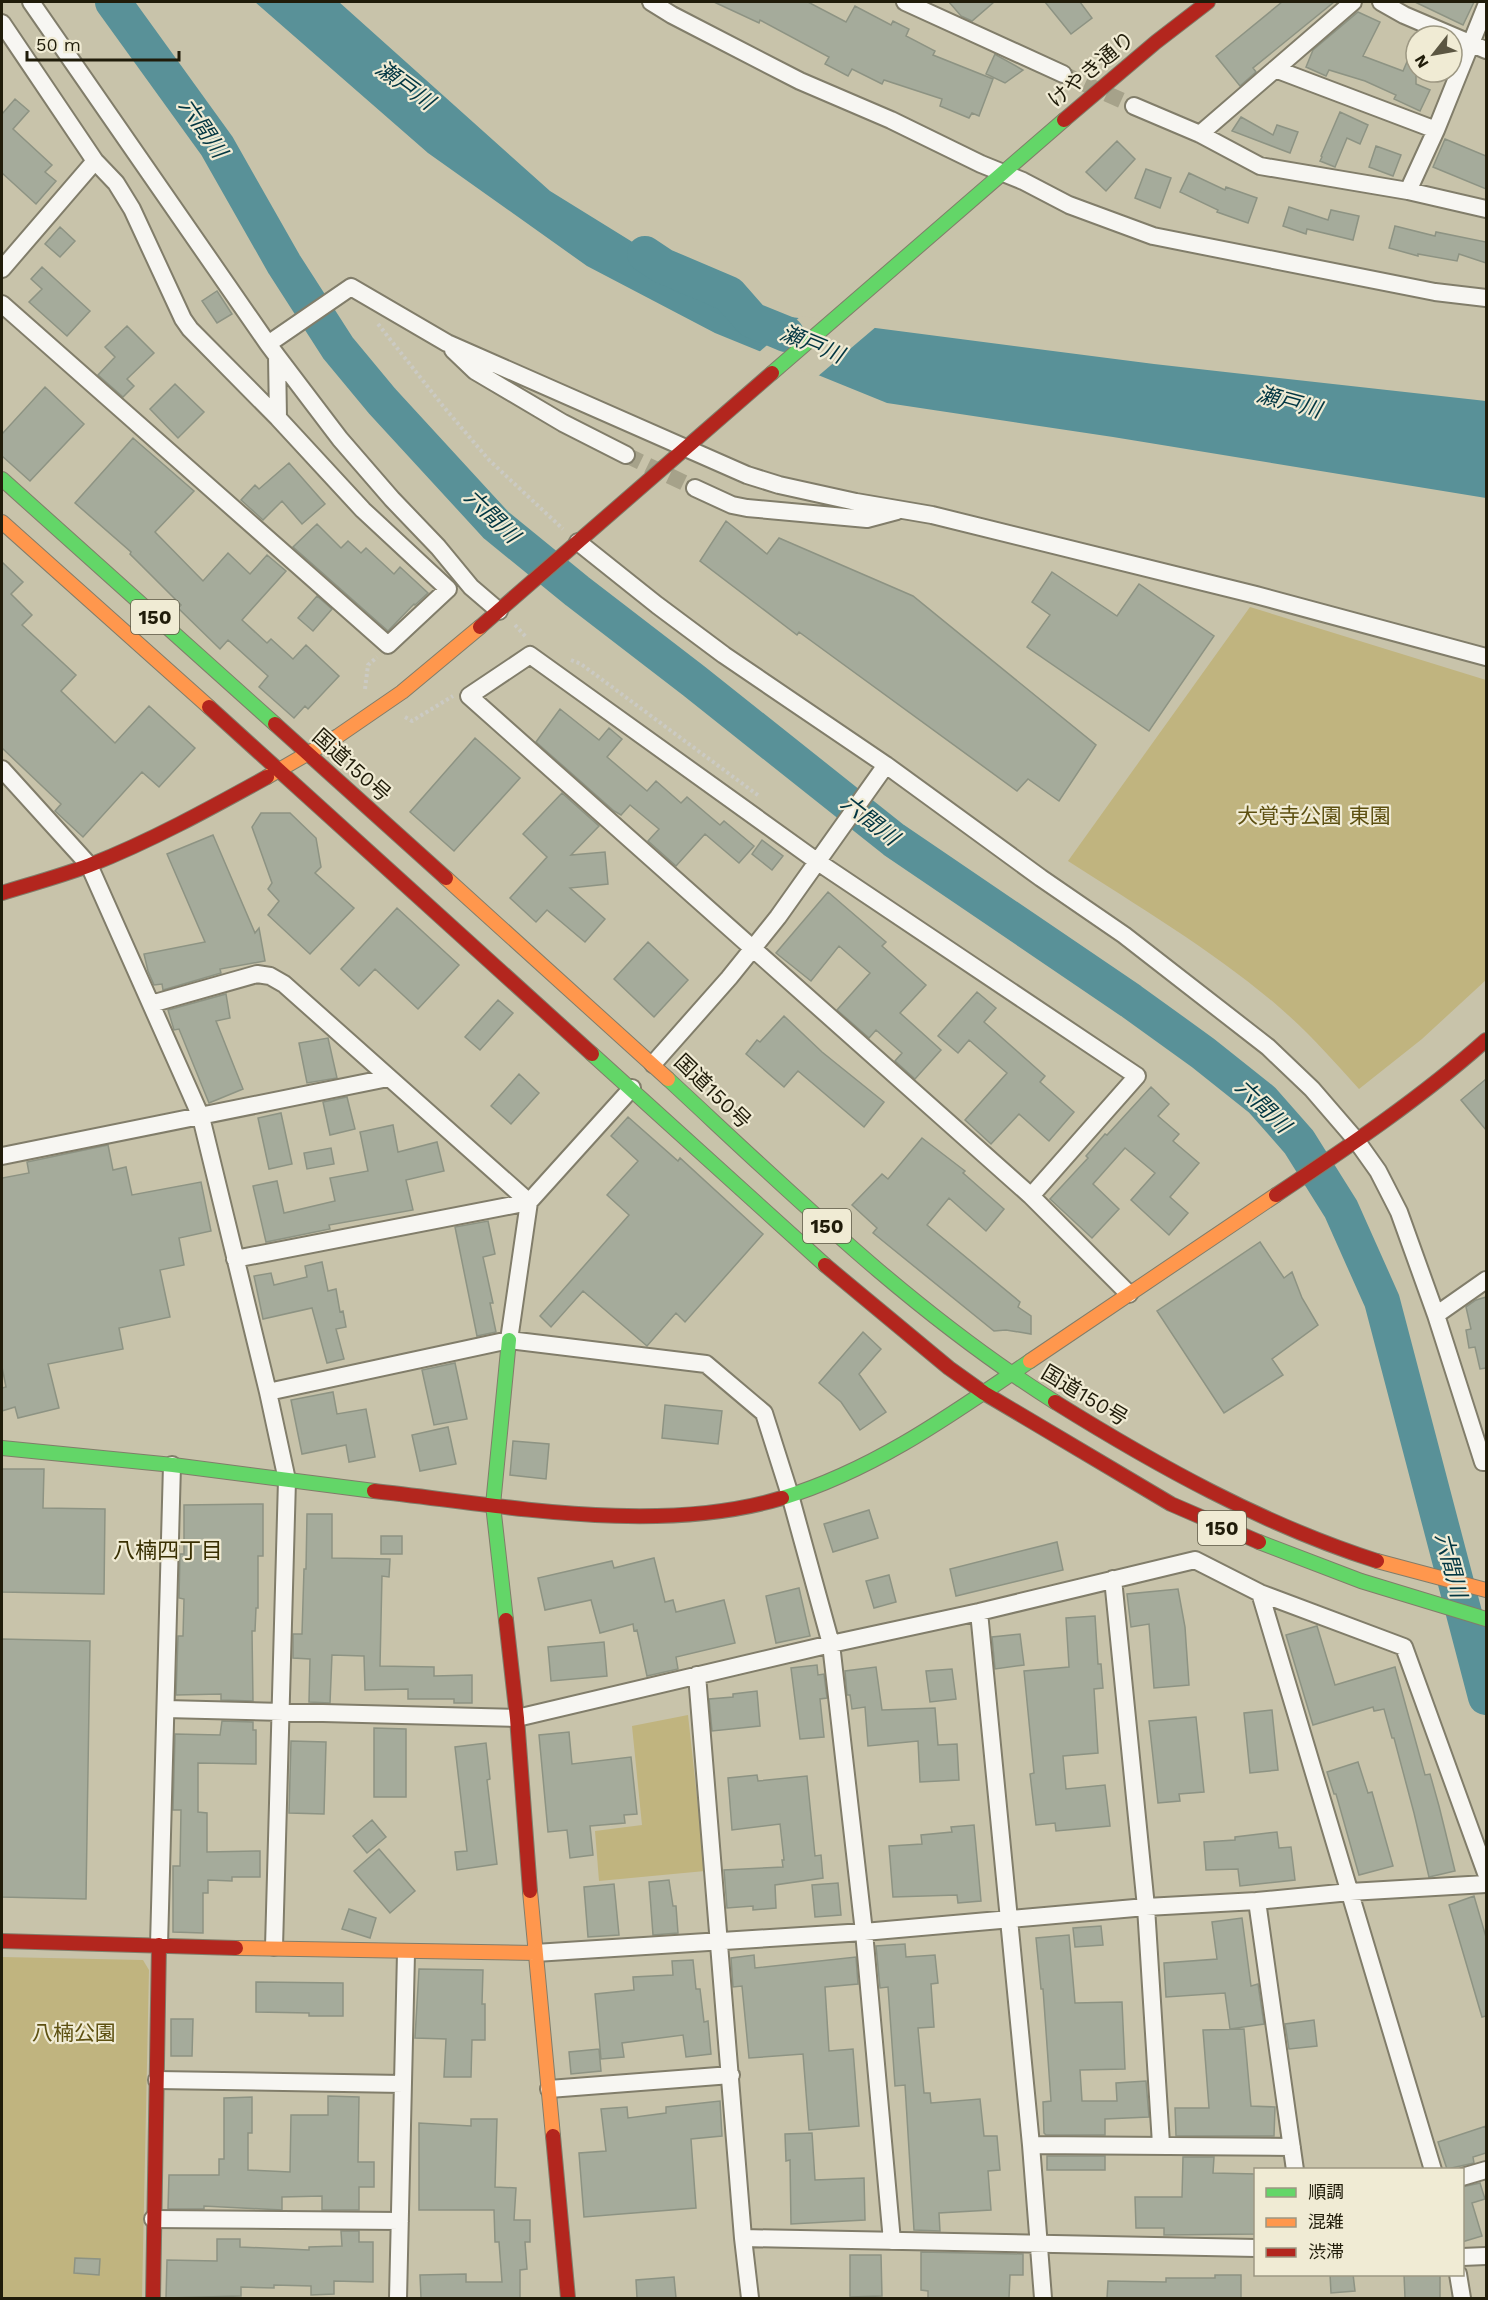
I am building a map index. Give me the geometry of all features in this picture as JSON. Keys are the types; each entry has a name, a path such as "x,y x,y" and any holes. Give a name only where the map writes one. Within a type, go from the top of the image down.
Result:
{"main road":[{"name":"けやき通り","path":"2,893 89,865 185,822 308,754 402,692 575,545 998,175 1156,42 1208,2"},
{"name":"国道150号","path":"2,479 653,1064 850,1247 955,1334 1012,1375 1153,1460 1235,1502 1351,1552 1411,1572 1486,1590"},
{"name":"150","path":"2,522 632,1088 817,1259 898,1327 984,1393 1172,1504 1233,1533 1420,1601 1486,1619"},
{"path":"2,1448 172,1465 493,1505 608,1513 665,1515 715,1511 753,1505 790,1495 825,1483 881,1458 932,1428 1351,1144 1448,1074 1486,1040"},
{"path":"509,1340 493,1505 517,1718 535,1953 568,2298"},
{"path":"2,1941 274,1947 406,1953 535,1953"},
{"path":"153,2298 159,1945"}],"street":[{"path":"31,2 272,347 340,439 384,491 438,547 471,587 501,609"},
{"path":"651,2 800,81 891,120 998,175 1069,205 1153,236 1435,292 1486,298"},
{"path":"905,2 1063,74"},
{"path":"931,14 944,2"},
{"path":"1200,134 1353,2"},
{"path":"1381,2 1404,15 1486,50"},
{"path":"1408,191 1436,130 1486,6"},
{"path":"2,24 95,161 116,183 132,209 183,319 190,329 278,418 363,510 448,589 388,645 2,304"},
{"path":"1275,69 1436,130"},
{"path":"1134,106 1200,134 1260,166 1408,191 1486,210"},
{"path":"2,269 95,161"},
{"path":"272,347 351,287 447,343 689,445 747,475 779,485 932,515 1256,595 1486,657"},
{"path":"447,343 475,371 563,423 627,454"},
{"path":"272,347 278,418"},
{"path":"695,488 732,505 747,508 867,519 900,509"},
{"path":"575,545 883,769 1124,935 1268,1047 1312,1089 1351,1144 1378,1171 1399,1212 1436,1315 1483,1462 1486,1462"},
{"path":"1031,1196 1137,1076 818,862 530,655 469,696 1031,1196 1130,1294"},
{"path":"2,769 89,865 201,1117 268,1392 287,1480 274,1947"},
{"path":"653,1064 754,948 883,769"},
{"path":"151,1004 257,974 270,976 284,984 529,1202"},
{"path":"2,1156 388,1078"},
{"path":"509,1340 529,1202 632,1088"},
{"path":"235,1259 529,1202"},
{"path":"1436,1315 1486,1280"},
{"path":"268,1392 509,1340 706,1364 764,1413 790,1495 831,1644 864,1932 892,2241"},
{"path":"159,1945 172,1465"},
{"path":"166,1709 281,1714 517,1718 1195,1560 1260,1593 1404,1647 1486,1873"},
{"path":"1113,1579 1146,1907 1161,2145"},
{"path":"1260,1593 1433,2168"},
{"path":"979,1612 1031,2145 1043,2298"},
{"path":"697,1675 743,2238 750,2298"},
{"path":"535,1953 864,1932 1146,1907 1486,1884"},
{"path":"1257,1900 1295,2168"},
{"path":"398,2298 406,1953"},
{"path":"549,2089 731,2075"},
{"path":"157,2080 403,2084"},
{"path":"1031,2145 1292,2147"},
{"path":"1464,2176 1486,2170"},
{"path":"153,2219 400,2221"},
{"path":"743,2238 1254,2248"},
{"path":"1464,2257 1486,2256"},
{"path":"1458,2276 1462,2298"}],"path":[{"path":"377,323 442,406 489,460 563,529"},
{"path":"364,689 368,665 388,645"},
{"path":"405,717 412,721 453,696 469,696"}],"green space":[{"name":"大覚寺公園 東園","path":"1250,607 1486,680 1486,980 1422,1039 1359,1089 1300,1026 1229,967 1068,861"},
{"path":"688,1715 705,1871 599,1881 595,1831 642,1825 632,1726"},
{"name":"八楠公園","path":"2,1957 143,1960 149,1970 142,2298 2,2298"}],"water":[{"path":"255,2 339,2 550,191 744,311 1154,364 1486,401 1486,498 1113,437 887,403 715,333 587,266 428,153"}],"pier":[{"path":"801,316 877,326 817,377 758,353"}],"building":[{"path":"714,2 808,2 846,22 855,6 891,25 893,21 909,29 906,36 935,51 933,55 993,79 979,116 972,113 969,118 940,106 942,99 884,80 882,84 852,69 848,76 825,64 829,57 760,20 759,23"},
{"path":"949,2 994,2 972,21 961,16"},
{"path":"1045,2 1080,2 1092,18 1071,34"},
{"path":"1282,2 1334,2 1253,68 1256,72 1240,86 1216,56"},
{"path":"1415,2 1474,2 1463,24"},
{"path":"1358,12 1380,22 1363,56 1403,71 1404,69 1404,84 1416,84 1430,90 1420,111 1394,99 1396,95 1365,81 1329,70 1326,76 1306,67 1313,50"},
{"path":"995,54 1023,70 1005,83 986,74"},
{"path":"15,99 29,111 13,129 52,165 45,172 56,181 36,204 2,173 2,114"},
{"path":"1340,112 1368,125 1360,144 1347,138 1335,167 1320,161"},
{"path":"1241,117 1273,135 1277,125 1298,132 1290,153 1232,131"},
{"path":"1445,139 1486,156 1486,189 1433,167"},
{"path":"1117,141 1135,159 1106,191 1086,172"},
{"path":"1376,146 1401,155 1393,176 1369,167"},
{"path":"1146,169 1171,178 1160,208 1135,198"},
{"path":"1189,173 1225,190 1226,187 1257,198 1248,223 1217,212 1218,210 1180,192"},
{"path":"1289,207 1328,220 1331,210 1359,216 1353,240 1307,229 1306,234 1283,226"},
{"path":"1395,226 1435,236 1436,232 1486,242 1486,263 1459,254 1457,261 1418,254 1418,256 1389,248"},
{"path":"60,227 75,241 60,257 45,244"},
{"path":"42,267 90,311 67,336 29,302 42,289 31,279"},
{"path":"217,291 232,314 217,323 202,301"},
{"path":"127,326 154,353 127,379 134,386 123,397 98,375 115,357 105,347"},
{"path":"175,384 204,412 178,438 150,409"},
{"path":"45,387 84,424 30,481 2,456 2,434"},
{"path":"133,438 194,491 155,532 203,581 228,553 250,574 267,555 286,571 242,620 267,643 271,639 293,659 306,645 339,676 308,709 305,706 294,718 259,687 268,676 228,640 220,649 178,608 181,605 130,554 131,552 75,503"},
{"path":"289,463 325,504 302,524 282,501 263,520 241,500 255,485 259,489"},
{"path":"726,521 767,554 779,538 913,596 1096,745 1059,801 1028,779 1017,791 799,632 797,635 700,561"},
{"path":"317,524 341,548 348,541 361,553 366,548 394,574 400,567 428,593 388,631 293,547"},
{"path":"2,562 23,582 11,594 32,615 22,625 76,675 61,691 115,743 149,706 195,748 159,787 142,772 83,837 55,811 61,804 2,748"},
{"path":"1052,572 1117,616 1139,584 1214,636 1149,731 1027,647 1050,615 1032,602"},
{"path":"317,596 332,609 313,631 298,618"},
{"path":"560,709 599,740 609,728 622,739 607,757 647,791 656,781 681,803 687,797 720,825 724,821 754,846 739,863 705,834 676,866 648,841 659,829 630,805 621,815 614,811 536,742"},
{"path":"475,738 520,778 454,851 410,812"},
{"path":"562,793 599,826 571,855 605,852 608,884 570,888 605,919 585,942 547,910 536,922 510,898 547,857 523,834"},
{"path":"261,813 290,813 316,838 321,867 315,873 354,908 310,954 268,915 279,901 268,889 272,883 252,827"},
{"path":"213,835 255,933 259,928 265,961 220,969 221,973 163,990 162,984 154,985 144,954 205,942 167,854"},
{"path":"762,840 783,856 772,870 752,854"},
{"path":"828,892 886,942 882,946 926,985 900,1013 941,1050 915,1079 895,1061 902,1053 876,1030 869,1038 837,1010 870,973 839,946 811,981 776,953"},
{"path":"397,908 459,965 418,1009 375,969 359,986 341,969"},
{"path":"648,942 688,980 654,1017 614,979"},
{"path":"977,992 996,1008 984,1022 1045,1076 1040,1082 1074,1112 1049,1141 1019,1114 991,1144 965,1120 1007,1073 969,1040 958,1053 938,1036"},
{"path":"226,994 230,1018 216,1021 243,1089 209,1103 179,1029 174,1030 168,1010"},
{"path":"498,1000 513,1013 480,1050 465,1037"},
{"path":"784,1016 822,1052 884,1102 864,1127 798,1071 784,1087 746,1054 757,1040 760,1042"},
{"path":"328,1038 337,1078 307,1083 299,1043"},
{"path":"519,1074 539,1093 511,1124 491,1106"},
{"path":"1486,1079 1486,1130 1461,1100"},
{"path":"1151,1087 1169,1104 1158,1116 1179,1134 1173,1141 1199,1163 1170,1197 1188,1213 1169,1235 1131,1200 1155,1173 1125,1148 1093,1184 1119,1209 1092,1238 1050,1199 1088,1158 1086,1156 1105,1134 1107,1135"},
{"path":"347,1097 355,1129 330,1135 323,1102"},
{"path":"281,1113 292,1164 269,1169 258,1118"},
{"path":"628,1117 678,1161 680,1158 763,1234 685,1322 676,1313 647,1346 583,1291 551,1327 540,1316 629,1215 607,1195 638,1161 611,1136"},
{"path":"393,1125 398,1152 437,1142 444,1171 406,1180 413,1210 329,1225 330,1229 266,1242 253,1186 277,1181 284,1213 335,1201 330,1178 368,1171 360,1132"},
{"path":"922,1138 965,1171 963,1173 1004,1209 986,1231 949,1198 927,1225 1020,1302 1018,1307 1031,1316 1031,1334 1006,1330 994,1331 873,1233 877,1228 852,1205 882,1174 888,1179"},
{"path":"108,1145 113,1170 126,1167 132,1195 201,1182 211,1231 179,1238 184,1265 160,1270 170,1317 119,1328 123,1349 48,1364 59,1408 18,1418 15,1407 2,1411 2,1388 6,1387 2,1367 2,1178 29,1173 27,1162"},
{"path":"331,1148 334,1164 307,1169 304,1153"},
{"path":"488,1221 495,1254 483,1257 493,1303 490,1303 496,1332 477,1336 455,1227"},
{"path":"1260,1242 1284,1278 1292,1272 1302,1298 1318,1325 1272,1359 1283,1375 1224,1413 1157,1311"},
{"path":"322,1262 328,1291 336,1289 340,1312 343,1311 346,1327 336,1329 344,1359 327,1363 312,1308 263,1319 254,1276 271,1273 274,1285 307,1277 305,1266"},
{"path":"1486,1297 1486,1368 1480,1369 1475,1347 1469,1348 1466,1330 1471,1329 1466,1307"},
{"path":"863,1332 881,1349 859,1374 886,1412 860,1430 841,1402 819,1383"},
{"path":"455,1363 467,1419 434,1425 422,1370"},
{"path":"333,1392 337,1414 366,1409 375,1457 349,1462 346,1445 302,1454 291,1400"},
{"path":"665,1405 722,1411 718,1444 662,1438"},
{"path":"448,1427 456,1464 420,1471 412,1435"},
{"path":"513,1441 549,1444 546,1479 510,1475"},
{"path":"2,1469 44,1469 43,1508 105,1509 104,1594 2,1592"},
{"path":"263,1504 263,1556 258,1556 258,1608 256,1608 255,1631 252,1631 253,1701 221,1700 221,1694 176,1695 178,1636 183,1636 184,1599 179,1598 180,1554 184,1554 184,1505"},
{"path":"869,1510 878,1538 833,1552 824,1524"},
{"path":"307,1514 332,1514 332,1558 390,1559 389,1577 382,1576 380,1666 434,1667 434,1676 472,1675 472,1703 454,1703 454,1699 408,1699 408,1689 365,1690 364,1656 332,1655 330,1703 309,1702 310,1659 293,1658 293,1634 302,1634"},
{"path":"381,1536 402,1536 402,1554 381,1554"},
{"path":"1057,1542 1063,1570 956,1596 950,1569"},
{"path":"654,1558 665,1602 673,1600 676,1612 724,1600 735,1643 676,1657 678,1669 647,1676 637,1630 634,1631 633,1624 600,1633 591,1600 545,1610 538,1578 612,1561 614,1568"},
{"path":"889,1575 896,1602 874,1608 866,1581"},
{"path":"799,1588 810,1636 776,1643 766,1596"},
{"path":"1178,1589 1185,1627 1189,1685 1154,1688 1149,1624 1131,1627 1127,1594"},
{"path":"1095,1616 1098,1664 1101,1664 1103,1688 1094,1689 1098,1753 1063,1756 1066,1789 1105,1785 1110,1826 1056,1831 1055,1823 1036,1825 1030,1774 1034,1773 1024,1671 1069,1667 1066,1618"},
{"path":"1317,1626 1335,1685 1395,1667 1425,1775 1430,1774 1455,1871 1429,1877 1394,1738 1392,1738 1384,1709 1374,1711 1373,1707 1313,1725 1286,1635"},
{"path":"1020,1634 1024,1665 995,1669 992,1637"},
{"path":"2,1639 90,1641 86,1899 2,1897"},
{"path":"604,1642 607,1676 551,1681 548,1647"},
{"path":"817,1665 818,1675 824,1674 827,1698 820,1699 824,1737 800,1739 791,1668"},
{"path":"876,1667 882,1710 935,1708 938,1745 957,1744 959,1780 920,1782 918,1741 868,1746 865,1707 852,1709 850,1695 847,1695 845,1671"},
{"path":"952,1669 956,1699 930,1702 926,1671"},
{"path":"757,1691 760,1726 712,1731 709,1699 733,1697 733,1694"},
{"path":"1272,1710 1278,1770 1250,1773 1244,1713"},
{"path":"1196,1717 1204,1792 1179,1794 1180,1801 1158,1803 1149,1721"},
{"path":"222,1721 253,1722 253,1730 256,1730 256,1764 198,1763 198,1812 207,1813 207,1852 260,1851 260,1877 232,1877 232,1881 208,1880 208,1893 203,1893 203,1933 173,1932 173,1866 180,1866 181,1810 173,1810 175,1734 220,1735"},
{"path":"374,1728 406,1729 406,1797 374,1797"},
{"path":"569,1732 572,1764 631,1757 637,1814 624,1815 625,1823 590,1826 593,1855 570,1858 567,1830 548,1832 539,1735"},
{"path":"291,1741 326,1742 324,1814 289,1813"},
{"path":"486,1743 490,1779 487,1780 497,1864 457,1870 455,1852 467,1851 455,1747"},
{"path":"1358,1762 1368,1793 1372,1792 1393,1866 1359,1875 1336,1794 1334,1794 1327,1772"},
{"path":"757,1775 758,1781 807,1776 815,1856 821,1855 823,1878 775,1885 776,1908 753,1910 753,1906 727,1908 724,1870 783,1867 780,1824 732,1830 728,1778"},
{"path":"372,1820 386,1837 367,1853 353,1836"},
{"path":"974,1825 981,1901 958,1903 957,1895 893,1897 889,1846 922,1844 921,1835 952,1832 951,1827"},
{"path":"1277,1832 1279,1848 1291,1847 1295,1880 1240,1886 1238,1869 1206,1870 1204,1842 1235,1840 1235,1837"},
{"path":"379,1849 415,1891 390,1913 354,1871"},
{"path":"669,1880 673,1906 676,1906 678,1933 653,1935 649,1882"},
{"path":"838,1883 841,1915 815,1917 812,1885"},
{"path":"614,1884 619,1935 588,1937 584,1887"},
{"path":"1474,1896 1486,1937 1486,2016 1482,2017 1449,1905"},
{"path":"349,1909 376,1918 370,1938 342,1929"},
{"path":"1242,1918 1251,1986 1258,1984 1264,2024 1230,2029 1225,1993 1166,1997 1164,1963 1217,1959 1212,1922"},
{"path":"1101,1926 1103,1945 1075,1947 1073,1928"},
{"path":"1069,1935 1075,2003 1122,2002 1125,2069 1080,2070 1082,2101 1117,2101 1116,2083 1146,2081 1149,2117 1105,2119 1105,2135 1046,2135 1044,2133 1043,2102 1051,2101 1043,1989 1041,1989 1036,1938"},
{"path":"905,1944 906,1957 935,1955 938,1983 931,1984 934,2027 918,2028 924,2093 930,2093 931,2103 980,2099 984,2136 997,2136 1000,2170 988,2171 991,2210 939,2213 940,2231 914,2230 905,2085 895,2086 888,1987 880,1988 876,1946"},
{"path":"754,1955 755,1968 856,1957 858,1984 825,1987 829,2051 853,2049 859,2126 809,2130 803,2054 749,2058 742,1986 733,1987 731,1958"},
{"path":"693,1960 696,1989 700,1989 704,2022 708,2021 711,2054 686,2057 683,2035 622,2043 624,2057 601,2059 595,1994 634,1990 633,1977 673,1975 672,1961"},
{"path":"419,1969 483,1970 482,2004 485,2004 485,2040 472,2040 471,2077 444,2077 446,2039 415,2038"},
{"path":"256,1982 343,1983 343,2016 256,2012"},
{"path":"171,2019 193,2019 192,2056 171,2056"},
{"path":"1314,2020 1317,2046 1289,2049 1285,2024"},
{"path":"1244,2029 1251,2106 1275,2107 1274,2136 1176,2136 1175,2108 1209,2108 1203,2030"},
{"path":"599,2049 601,2071 571,2074 569,2052"},
{"path":"328,2096 359,2097 358,2162 374,2162 374,2187 359,2187 359,2210 322,2210 322,2196 282,2197 282,2210 204,2206 204,2209 168,2209 169,2175 219,2175 219,2159 224,2159 224,2098 252,2097 252,2133 248,2133 248,2170 290,2172 291,2115 328,2115"},
{"path":"720,2101 722,2136 691,2139 696,2208 584,2217 579,2153 606,2151 601,2109 627,2107 628,2118 666,2113 666,2107"},
{"path":"471,2119 497,2119 495,2187 516,2188 514,2220 530,2220 530,2242 525,2242 527,2269 520,2270 520,2298 421,2298 420,2275 466,2274 466,2282 502,2282 499,2242 495,2242 494,2210 419,2210 419,2123 471,2126"},
{"path":"1486,2126 1486,2153 1473,2157 1474,2163 1447,2168 1438,2142"},
{"path":"812,2133 815,2180 864,2178 865,2220 791,2224 790,2160 786,2161 785,2134"},
{"path":"1047,2156 1105,2156 1105,2170 1047,2170"},
{"path":"1183,2157 1214,2157 1213,2173 1254,2174 1254,2234 1164,2235 1164,2228 1136,2228 1135,2197 1182,2197"},
{"path":"1480,2183 1485,2199 1472,2203 1482,2236 1464,2241 1464,2187"},
{"path":"341,2231 359,2231 359,2242 373,2242 373,2282 334,2281 334,2294 311,2295 311,2286 274,2285 274,2288 241,2287 241,2296 166,2298 167,2260 217,2261 217,2239 240,2239 240,2247 309,2250 309,2247 342,2246"},
{"path":"921,2252 1023,2254 1023,2275 1010,2275 1009,2298 928,2298 928,2291 921,2290"},
{"path":"850,2255 881,2255 882,2296 850,2297"},
{"path":"75,2258 100,2259 99,2275 74,2273"},
{"path":"1215,2275 1241,2275 1241,2298 1107,2298 1108,2281 1166,2282 1166,2278 1215,2278"},
{"path":"1330,2276 1353,2276 1355,2291 1331,2293"},
{"path":"1404,2276 1440,2276 1440,2298 1405,2298"},
{"path":"674,2277 676,2298 637,2298 636,2280"}],"waterway":[{"name":"六間川","path":"113,2 217,146 284,264 338,348 382,401 496,525 894,840 1131,1001 1203,1053 1262,1100 1299,1142 1341,1209 1382,1301 1486,1697"},
{"name":"瀬戸川","path":"645,254 663,266 729,294 752,320 786,334"}],"tunnel":[{"path":"1063,74 1134,106"},
{"path":"626,455 695,488"}],"traffic: fast":[{"path":"772,373 1064,120"},
{"path":"2,479 275,724"},
{"path":"592,1054 825,1265"},
{"path":"668,1079 854,1250 951,1330 1055,1402"},
{"path":"506,1620 493,1505 509,1340"},
{"path":"782,1498 816,1486 880,1457 941,1421 1030,1361"},
{"path":"2,1448 173,1465 374,1491"},
{"path":"1259,1542 1361,1581 1486,1619"}],"traffic: slow":[{"path":"2,522 209,707"},
{"path":"267,777 338,736 402,692 480,627"},
{"path":"446,878 668,1079"},
{"path":"1030,1361 1276,1195"},
{"path":"1377,1561 1486,1590"},
{"path":"530,1891 553,2136"},
{"path":"236,1948 535,1953"}],"traffic: jam":[{"path":"1064,120 1156,42 1208,2"},
{"path":"480,627 772,373"},
{"path":"209,707 592,1054"},
{"path":"275,724 446,878"},
{"path":"2,893 68,873 113,856 180,824 267,777"},
{"path":"1276,1195 1410,1102 1486,1040"},
{"path":"825,1265 949,1368 984,1393 1171,1504 1259,1542"},
{"path":"1055,1402 1171,1471 1212,1492 1293,1530 1377,1561"},
{"path":"374,1491 526,1509 631,1516 683,1515 734,1509 782,1498"},
{"path":"506,1620 517,1718 530,1891"},
{"path":"2,1941 236,1948"},
{"path":"153,2298 159,1945"},
{"path":"553,2136 568,2298"}],"district":[{"name":"八楠四丁目","path":"168,1550"}]}
